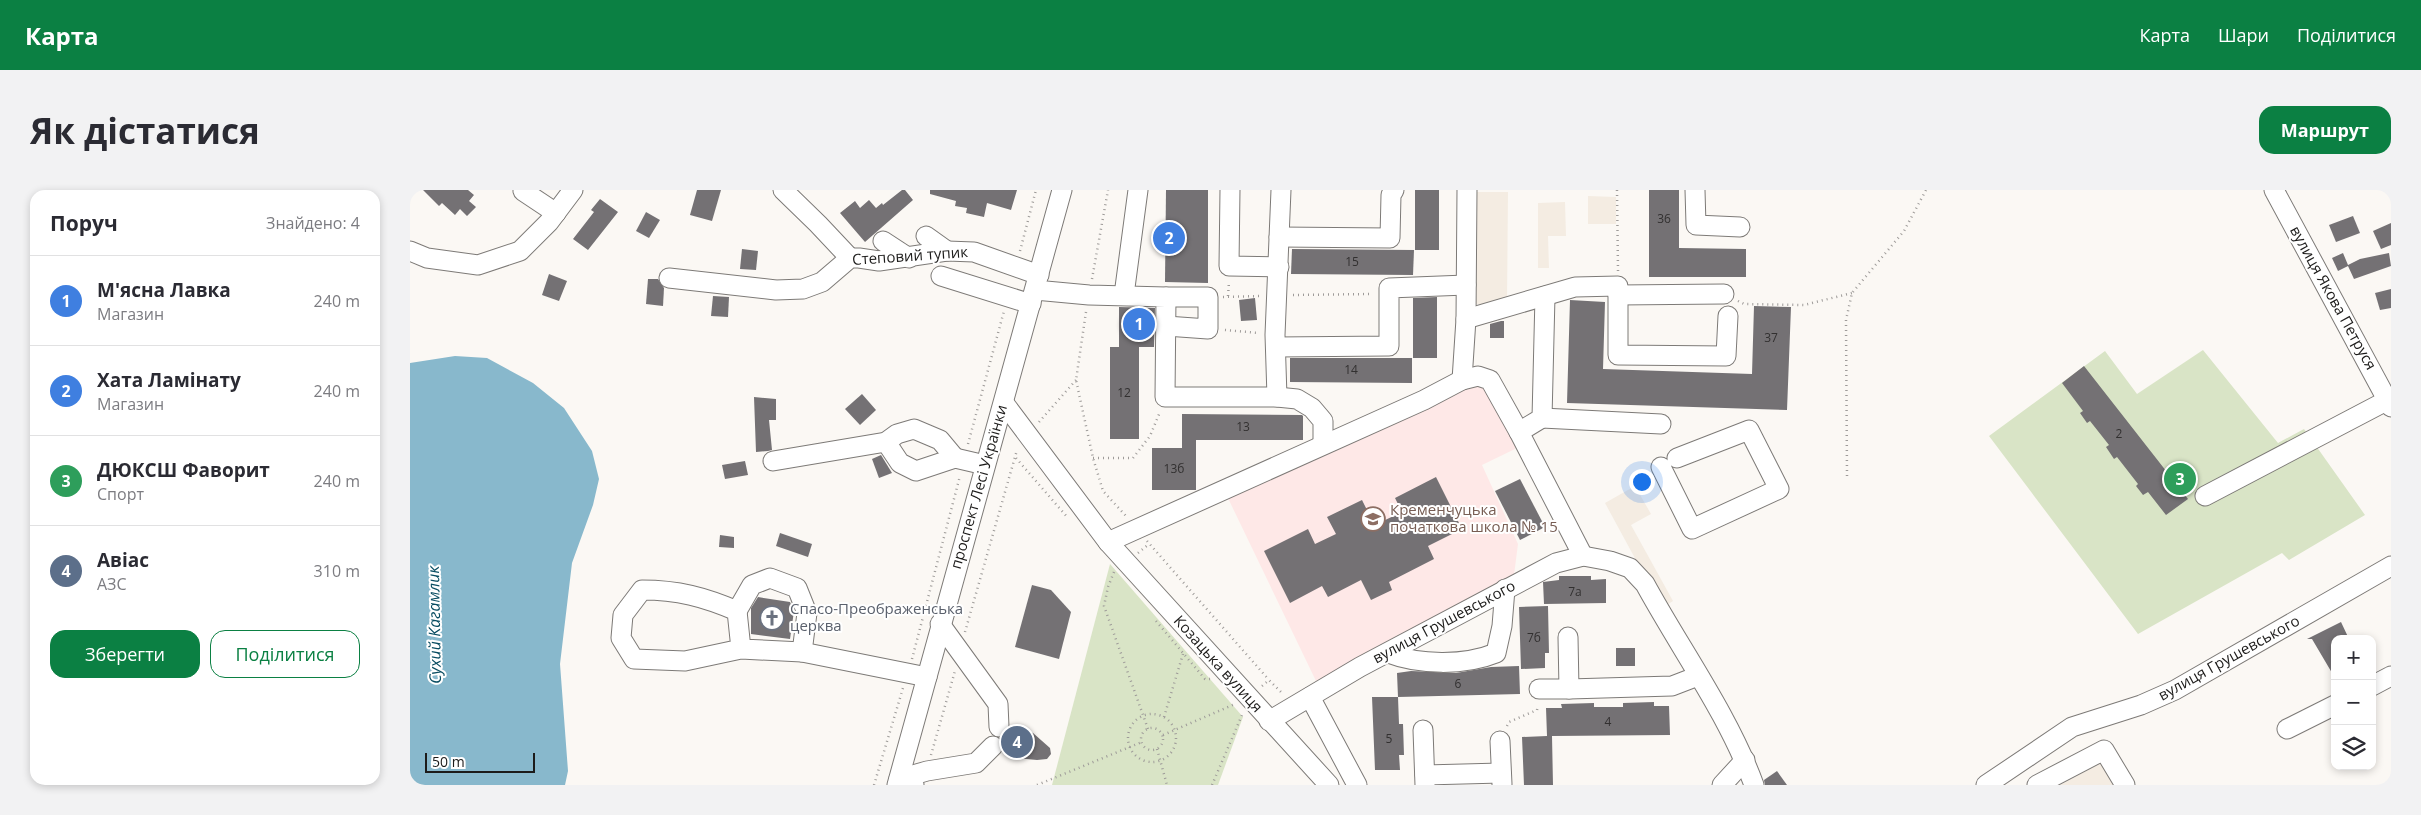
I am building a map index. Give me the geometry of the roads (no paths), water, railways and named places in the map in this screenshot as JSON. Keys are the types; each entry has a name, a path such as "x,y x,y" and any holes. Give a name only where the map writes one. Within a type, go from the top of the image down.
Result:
{"street":[{"path":"410,251 427,258 478,265 520,251 556,213 573,190"},
{"path":"782,190 850,258"},
{"name":"проспект Лесі Українки","path":"904,783 926,676 1004,403 1062,190"},
{"path":"1124,295 1138,190"},
{"path":"1230,190 1229,266 1279,267"},
{"path":"1277,397 1276,341 1280,190"},
{"path":"1280,237 1390,238 1391,195 1394,190"},
{"path":"1462,380 1466,319 1467,190"},
{"path":"1695,190 1696,225 1740,227"},
{"name":"вулиця Якова Петруся","path":"2274,190 2385,378 2389,403"},
{"path":"523,191 556,213"},
{"path":"926,236 947,251"},
{"path":"883,241 909,258"},
{"name":"Степовий тупик","path":"668,278 776,290 803,289 822,282 850,258 879,261 947,251 974,252 1016,267 1035,290"},
{"path":"941,276 1008,297 1035,290 1089,295 1208,298 1208,329 1166,326"},
{"path":"1276,341 1389,346 1389,288 1466,286"},
{"path":"1466,319 1575,287 1724,294"},
{"path":"1618,290 1618,355 1726,356 1728,316"},
{"path":"1166,296 1165,397 1277,397 1297,400 1312,408 1323,421 1323,444"},
{"path":"1542,418 1545,296"},
{"path":"1108,542 1228,486 1424,400 1462,380 1478,376 1490,380 1519,432 1582,556 1610,561 1630,568 1645,584 1745,760 1754,785"},
{"name":"Козацька вулиця","path":"1004,403 1108,542 1116,567 1269,721 1329,785"},
{"path":"2205,496 2389,403"},
{"path":"1519,432 1542,418 1661,424"},
{"path":"774,461 886,442 897,434 914,429 940,440 959,459"},
{"path":"1661,467 1692,529 1779,489 1749,430 1677,458"},
{"path":"886,442 900,463 916,471 959,459 985,465"},
{"name":"вулиця Грушевського","path":"1269,721 1388,652 1505,589 1556,563 1582,556"},
{"name":"вулиця Грушевського","path":"1986,785 2072,727 2141,705 2176,690 2391,566"},
{"path":"741,649 737,611 752,585 770,578 797,588 807,612 802,652"},
{"path":"1388,652 1406,659 1440,661 1481,659 1496,654 1502,626 1505,589"},
{"path":"737,611 706,598 670,590 642,590 623,615 620,638 634,659 685,661 741,649 802,652 926,676"},
{"path":"940,624 998,704 999,727"},
{"path":"1568,637 1569,689"},
{"path":"1539,689 1672,686 1698,676"},
{"path":"2376,684 2391,676"},
{"path":"1310,697 1357,785"},
{"path":"2287,728 2331,706"},
{"path":"1423,730 1425,780 1501,779 1500,741"},
{"path":"904,783 927,771 976,763 993,746"},
{"path":"2037,785 2104,750 2125,785"},
{"path":"1722,785 1745,760"}],"water":[{"name":"Сухий Кагамлик","path":"455,356 487,358 533,383 564,408 592,451 599,479 593,505 572,563 560,664 568,771 565,785 410,785 410,363"}],"place":[{"name":"Хата Ламінату","path":"1169,238"},
{"name":"М'ясна Лавка","path":"1139,324"},
{"name":"ДЮКСШ Фаворит","path":"2180,479"},
{"name":"Кременчуцька початкова школа № 15","path":"1373,519"},
{"name":"Спасо-Преображенська церква","path":"772,618"},
{"name":"Авіас","path":"1017,742"}]}
